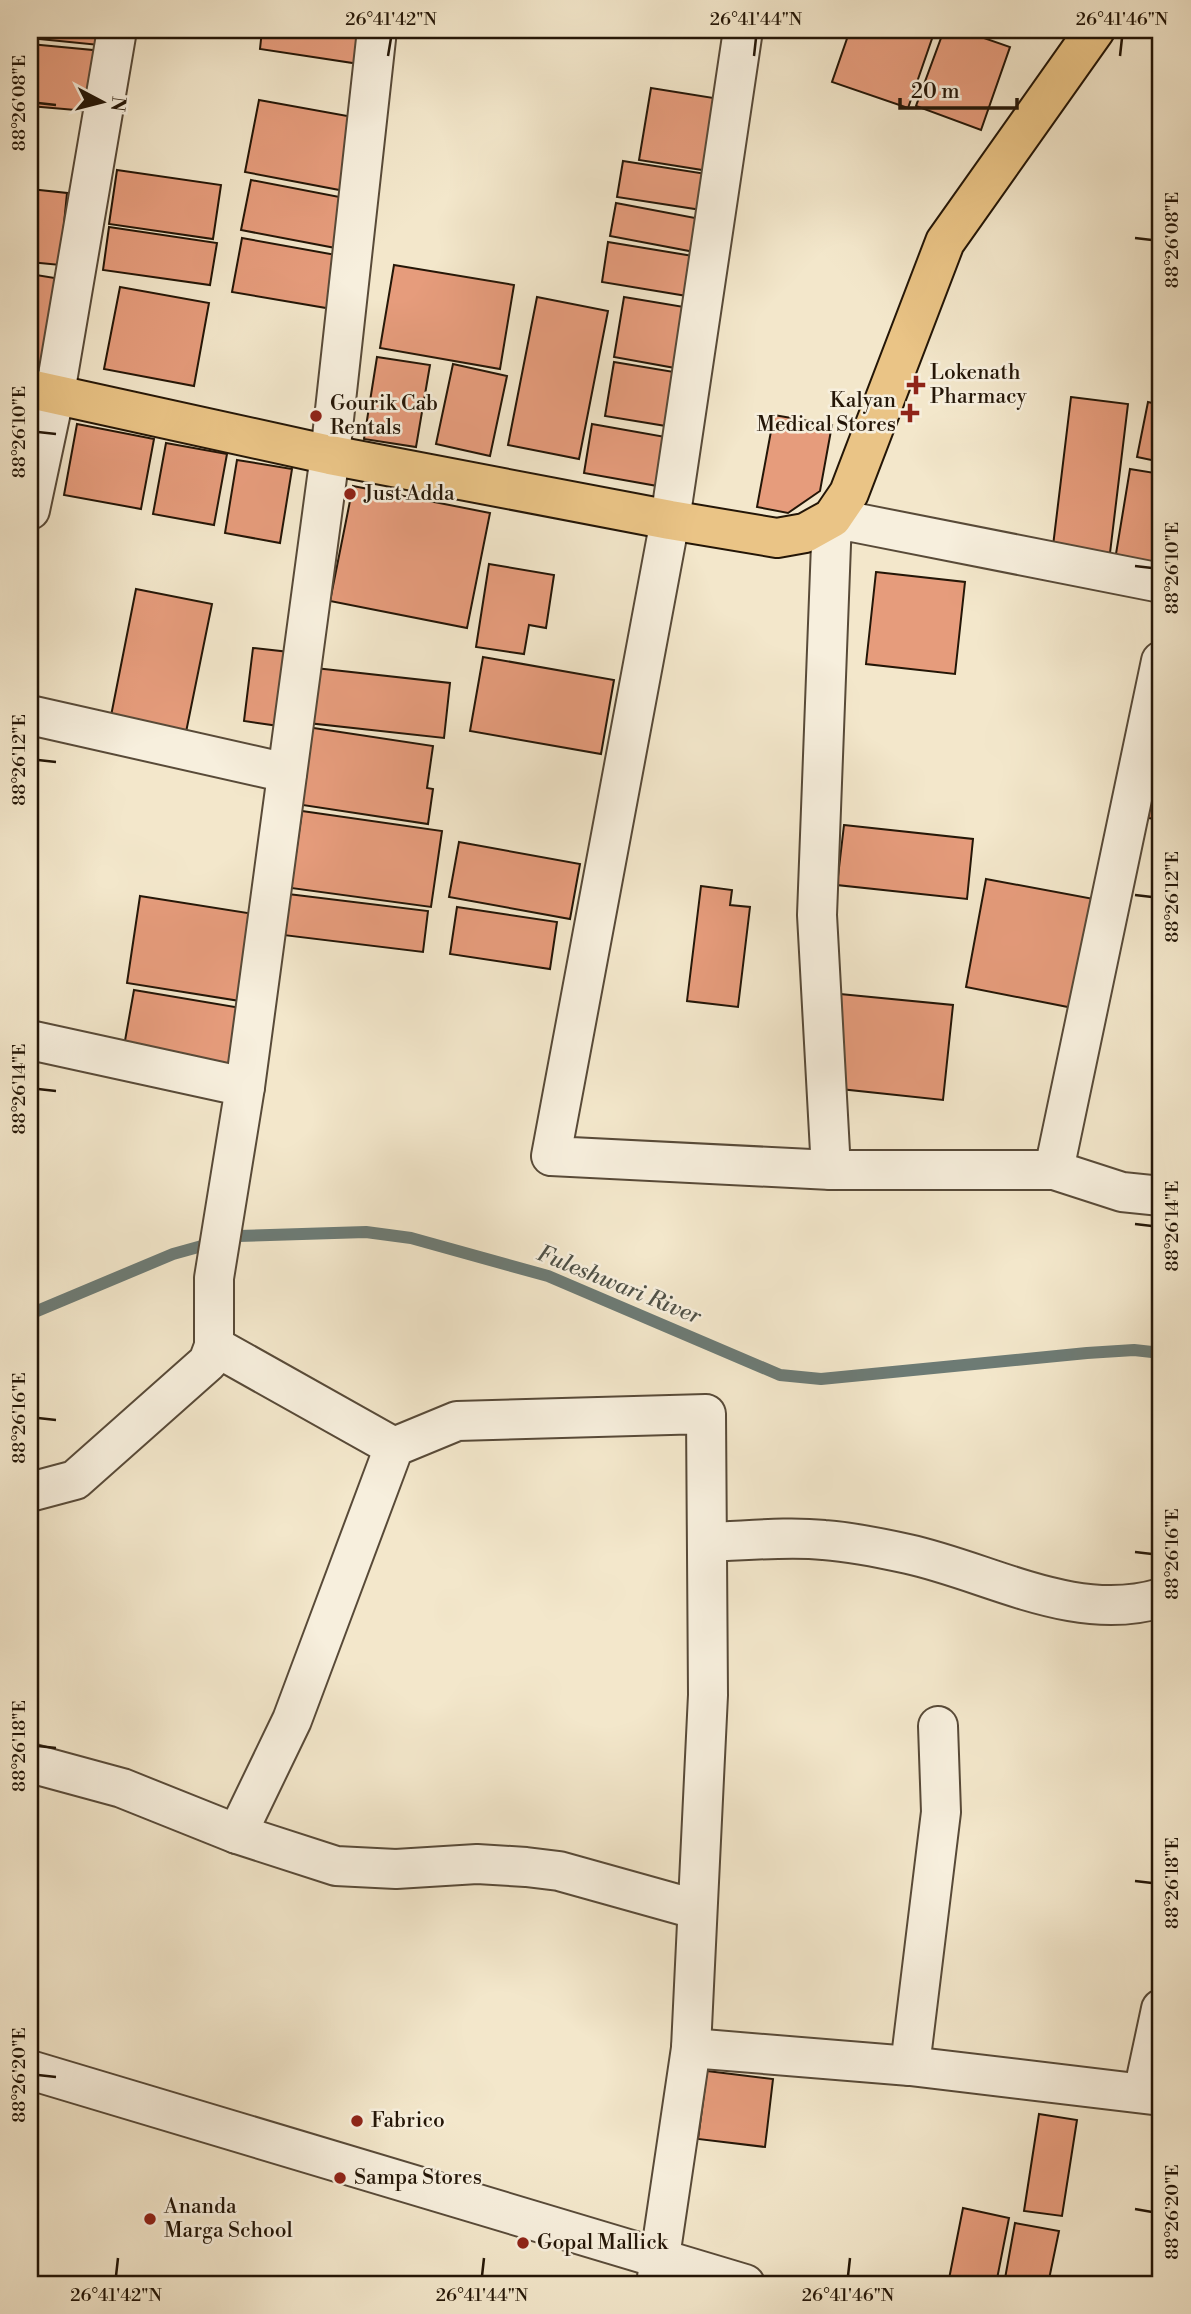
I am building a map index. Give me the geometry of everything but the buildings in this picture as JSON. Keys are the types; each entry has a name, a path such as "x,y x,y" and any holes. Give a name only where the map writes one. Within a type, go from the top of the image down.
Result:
{"main road":[{"path":"42,391 330,455 670,520 777,538 805,533 832,518 849,493 864,460 945,242 1095,30"}],"street":[{"path":"30,510 42,391 117,30"},
{"path":"30,1492 75,1480 208,1362 214,1346 214,1278 245,1087 330,455 377,30"},
{"path":"743,30 670,520 551,1156 831,1170 1054,1170 1122,1192 1161,1196"},
{"path":"831,1170 817,915 832,518 1161,583"},
{"path":"1054,1170 1161,661"},
{"path":"30,715 287,773"},
{"path":"30,1040 245,1087"},
{"path":"214,1346 394,1447"},
{"path":"237,1834 292,1720 394,1447 457,1421 706,1414 708,1695 695,1909 691,2048 657,2271"},
{"path":"707,1542 823,1539 909,1554 1013,1588 1071,1601 1113,1603 1161,1598"},
{"path":"909,2066 941,1812 937,1726"},
{"path":"30,1763 122,1788 237,1834 336,1866 396,1868 477,1864 526,1867 559,1871 695,1909"},
{"path":"691,2048 909,2066 1152,2094 1161,2010"},
{"path":"30,2070 657,2271 744,2284"}],"waterway":[{"name":"Fuleshwari River","path":"30,1314 173,1254 238,1236 366,1232 411,1238 548,1276 780,1375 821,1379 1087,1353 1134,1350 1161,1353"}],"place":[{"name":"Lokenath Pharmacy","path":"916,385"},
{"name":"Kalyan Medical Stores","path":"910,413"},
{"name":"Gourik Cab Rentals","path":"316,416"},
{"name":"Just Adda","path":"350,494"},
{"name":"Fabrico","path":"357,2121"},
{"name":"Sampa Stores","path":"340,2178"},
{"name":"Ananda Marga School","path":"150,2219"},
{"name":"Gopal Mallick","path":"523,2243"}]}
